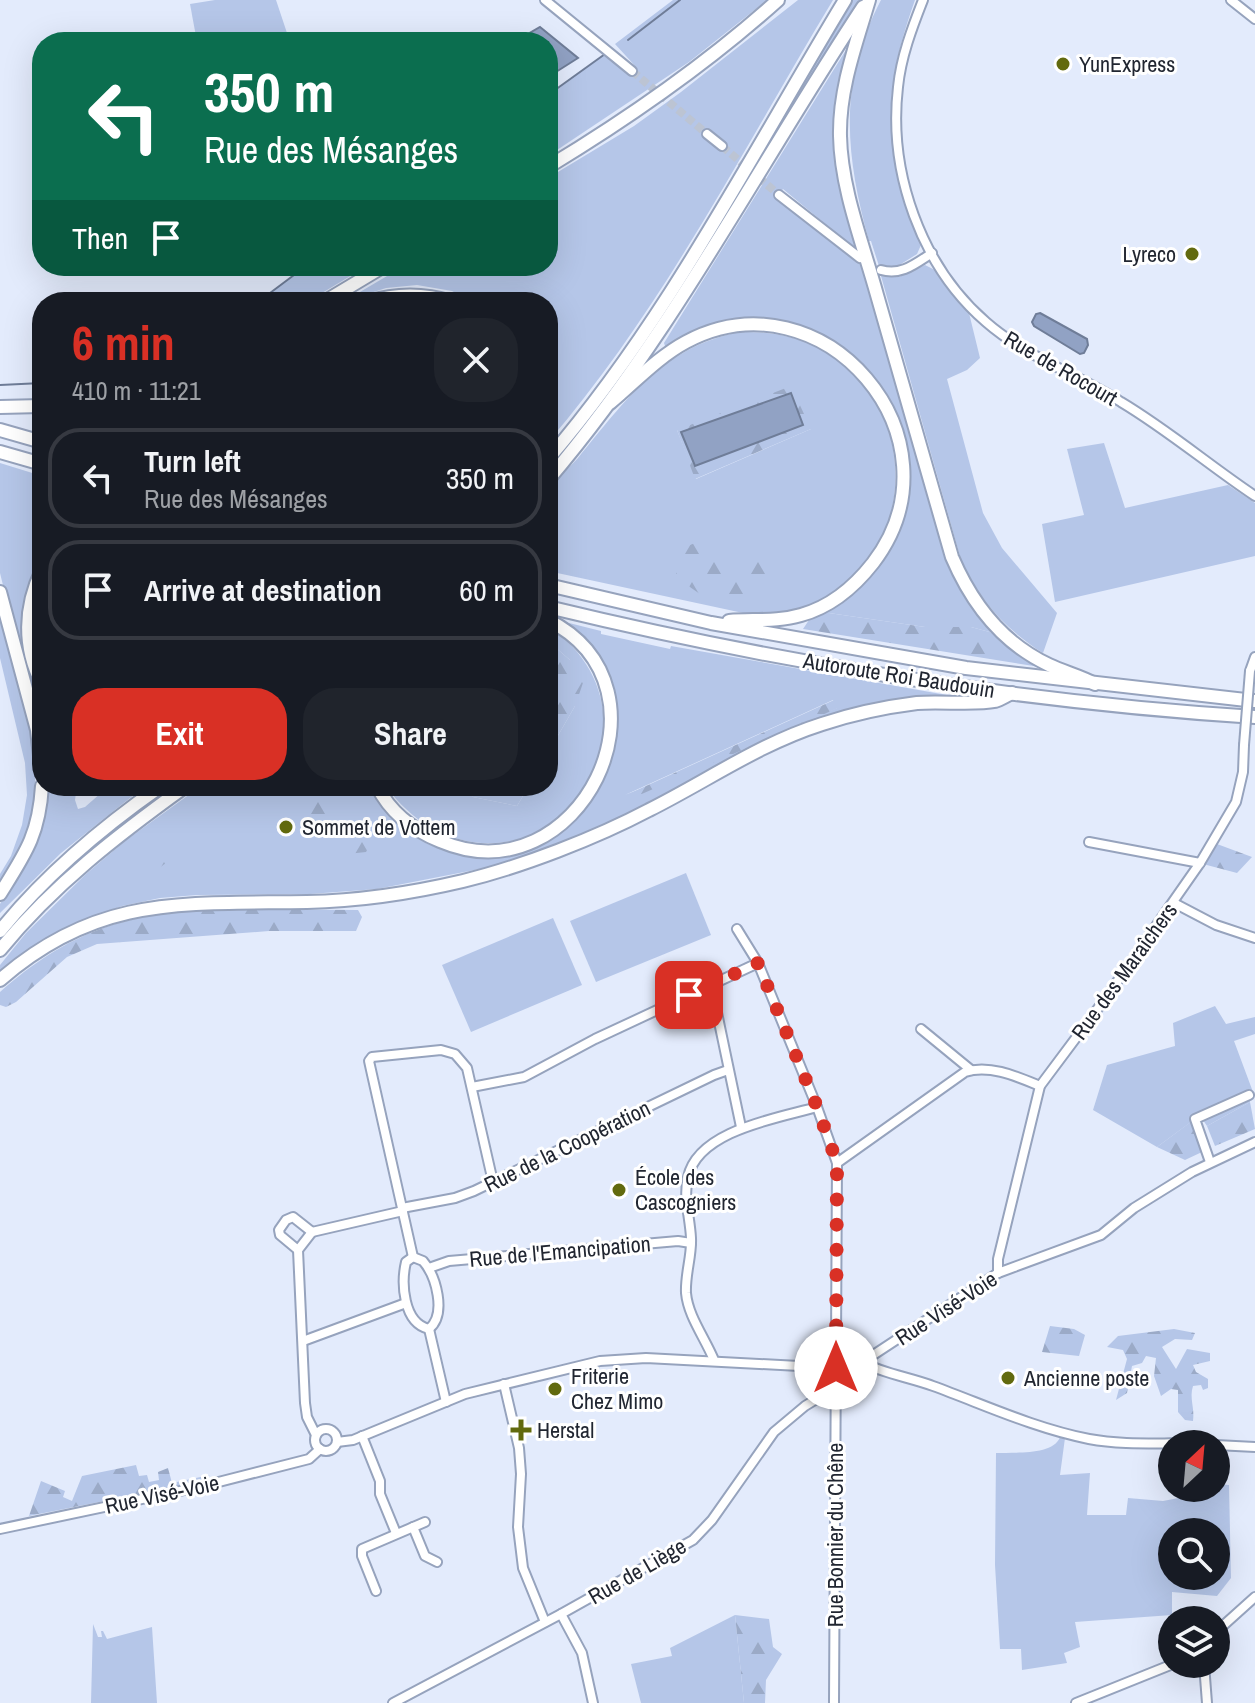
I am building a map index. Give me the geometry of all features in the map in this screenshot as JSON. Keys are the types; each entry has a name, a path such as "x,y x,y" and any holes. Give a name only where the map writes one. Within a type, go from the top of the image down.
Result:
{"highway":[{"path":"558,161 684,76 778,0"},
{"path":"558,446 607,383 662,303 845,0"},
{"path":"558,468 610,403 673,313 793,116 869,0"},
{"path":"869,0 845,86 840,136 843,162 857,223 952,557 966,588 999,631 1049,665 1095,684"},
{"path":"341,292 367,276"},
{"path":"610,403 662,357 688,341 735,327 762,325 812,337 840,351 862,371 891,413 899,435 903,489 896,522 883,549 865,574 824,606 803,614 778,620 711,623"},
{"path":"0,407 32,406"},
{"path":"0,430 32,439"},
{"path":"0,452 32,461"},
{"path":"558,587 711,623 966,668 1255,701"},
{"path":"0,592 32,711"},
{"path":"32,601 27,633 32,658"},
{"name":"Autoroute Roi Baudouin","path":"558,609 645,630 820,663 1012,693 1169,711 1255,717"},
{"path":"382,796 402,819 427,836 452,846 477,850 500,850 528,844 573,815 594,787 606,761 610,708 596,663 579,641 558,627"},
{"path":"0,980 66,933 131,911 217,901 356,899 409,892 504,870 649,811 725,766 823,723 916,703 995,701 1012,693"},
{"path":"0,894 22,864 31,844 40,814 41,796"},
{"path":"0,931 38,886 148,796"},
{"path":"0,950 48,896 81,865 173,796"}],"street":[{"path":"545,0 632,71"},
{"name":"Rue de Rocourt","path":"923,0 905,53 896,117 905,190 919,230 941,270 984,321 1001,334 1031,354 1120,401 1255,496"},
{"path":"1231,0 1255,19"},
{"path":"707,134 722,146"},
{"path":"779,195 860,258"},
{"path":"881,270 900,272 932,253"},
{"name":"Rue des Maraîchers","path":"998,1273 998,1259 1040,1086 1174,903 1236,802 1243,764 1250,671 1255,657"},
{"path":"1243,764 1255,764"},
{"path":"1089,842 1200,863"},
{"path":"1174,903 1216,925 1255,938"},
{"name":"Rue Bonnier du Chêne","path":"737,929 758,963 837,1163 834,1703"},
{"path":"472,1087 524,1077 580,1046 758,963"},
{"path":"711,984 741,1127"},
{"path":"921,1029 971,1070 1014,1075 1040,1086"},
{"path":"413,1257 369,1061 380,1055 447,1050 465,1064 493,1182"},
{"name":"Rue de la Coopération","path":"312,1232 463,1196 728,1070"},
{"path":"837,1163 971,1070"},
{"path":"1210,1162 1195,1119 1249,1095"},
{"path":"714,1360 690,1312 686,1292 691,1243 686,1201 688,1174 700,1155 741,1127 817,1107"},
{"name":"Rue Visé-Voie","path":"0,1529 199,1487 309,1459 320,1449 331,1450 337,1442 362,1436 446,1402 504,1384 600,1361 646,1358 714,1360 836,1368 864,1363 998,1273 1101,1235 1158,1193 1210,1162 1255,1142"},
{"path":"298,1250 280,1235 279,1230 286,1220 293,1217 312,1232 298,1250 305,1403 307,1417 316,1435 315,1443 320,1449"},
{"name":"Rue de l'Emancipation","path":"429,1268 459,1260 678,1241 691,1243"},
{"path":"413,1257 429,1268 434,1282 438,1309 436,1321 429,1329"},
{"path":"413,1257 404,1268 406,1303 421,1327 429,1329"},
{"path":"303,1341 406,1303"},
{"path":"429,1329 446,1402"},
{"path":"864,1363 1024,1422 1092,1439 1158,1442"},
{"path":"504,1384 519,1448 518,1527 523,1568 545,1622"},
{"name":"Rue de Liège","path":"393,1703 693,1540 712,1520 774,1432 805,1406 836,1387"},
{"path":"316,1435 323,1429 331,1430 337,1442"},
{"path":"362,1436 396,1533"},
{"path":"1230,1446 1255,1447"},
{"path":"376,1591 361,1552 367,1545 425,1522"},
{"path":"413,1527 425,1556 437,1562"},
{"path":"1230,1619 1255,1597"},
{"path":"561,1614 582,1653 593,1703"},
{"path":"1076,1703 1158,1670"},
{"path":"1205,1678 1207,1703"}],"green space":[{"path":"215,0 276,0 287,32 195,32 190,4"},
{"path":"673,0 767,0 689,62 558,149 558,88 605,54 628,74 637,68 615,44"},
{"path":"798,0 833,0 665,283 628,338 558,430 558,292 454,292 417,285 360,292 387,276 558,276 558,172 634,126"},
{"path":"851,0 863,0 668,311 558,459 558,454 569,441"},
{"path":"881,0 915,0 896,66 891,123 900,180 921,245 917,254 893,269 879,266 869,241 851,148 852,89 867,30"},
{"path":"854,37 838,121 858,251 783,189 777,198 862,264 946,547 997,634 971,627 925,627 822,612 858,589 875,571 900,523 906,495 908,467 905,439 897,413 884,389 865,369 764,323 733,328 670,347 664,343"},
{"path":"925,265 935,270 969,313 980,358 967,370 947,379 983,513 1002,548 1057,613 1043,653 995,613 976,588 961,560 881,276 899,277"},
{"path":"293,276 350,276 324,292 271,292"},
{"path":"739,332 805,342 853,372 883,416 895,468 889,520 864,566 820,600 757,616 558,573 558,478 647,379 688,350","holes":["811,429 696,479 677,430"]},
{"path":"791,386 811,429 695,479 677,430"},
{"path":"1104,443 1125,508 1228,485 1255,503 1255,556 1055,602 1042,524 1084,515 1067,449"},
{"path":"0,463 32,473 32,580 28,588 22,635 32,678 32,703 0,573"},
{"path":"695,543 726,561 761,561 779,579 770,598 730,604 708,598 687,585 676,575 680,549"},
{"path":"822,612 925,627 971,627 997,634 1040,667 803,629 811,617"},
{"path":"0,613 29,727 34,796 33,815 25,842 0,884 0,874 11,856 22,825 27,795 25,763 0,658"},
{"path":"565,622 601,631 601,634 670,649 671,646 958,697 799,729 649,807 573,839 495,866 377,889 310,894 197,895 160,898 122,906 62,929 0,973 0,965 26,933 86,874 187,796 377,796 392,818 420,840 452,852 486,856 520,851 552,837 580,814 602,783 613,756 616,716 613,702 582,642","holes":["833,700 837,708 625,795"]},
{"path":"558,634 587,665 598,688 603,712 603,737 586,787 563,816 540,831 518,839 497,843 475,842 454,838 435,829 416,818 394,796 473,796 517,806 523,796 558,796 558,736 575,706 570,660 558,650"},
{"path":"558,650 584,680 575,706 558,736"},
{"path":"834,700 838,708 628,800 624,796"},
{"path":"44,796 76,796 78,809 98,796 132,796 61,853 0,913 0,904 31,854 38,835"},
{"path":"473,796 523,796 517,806"},
{"path":"300,797 328,800 335,821 313,823 300,811"},
{"path":"335,826 374,837 366,852 347,854 329,842"},
{"path":"169,842 178,854 143,880 134,869"},
{"path":"1217,844 1252,857 1237,873 1203,864"},
{"path":"686,873 711,935 596,982 570,921"},
{"path":"215,909 358,910 362,917 356,931 269,931 97,944 67,957 16,1002 6,1007 0,1005 0,992 25,971 74,940 125,921"},
{"path":"553,918 582,985 471,1032 442,965"},
{"path":"1215,1006 1226,1024 1255,1017 1255,1034 1234,1041 1253,1092 1249,1095 1250,1102 1207,1126 1203,1120 1195,1119 1157,1147 1093,1110 1107,1065 1175,1046 1173,1023"},
{"path":"1250,1102 1255,1129 1215,1146 1207,1126"},
{"path":"1192,1121 1202,1152 1185,1160 1157,1147"},
{"path":"1050,1326 1074,1329 1085,1335 1079,1356 1042,1352"},
{"path":"1174,1329 1195,1333 1192,1340 1175,1339 1162,1347 1176,1369 1187,1349 1210,1353 1210,1361 1193,1365 1196,1372 1208,1379 1208,1388 1203,1390 1201,1385 1193,1386 1193,1421 1185,1420 1178,1412 1178,1390 1171,1389 1161,1396 1154,1376 1156,1358 1146,1356 1142,1363 1132,1366 1127,1393 1116,1400 1127,1359 1123,1350 1107,1347 1118,1336"},
{"path":"1060,1437 1065,1438 1060,1475 1090,1473 1087,1515 1126,1515 1128,1498 1158,1502 1229,1502 1230,1518 1158,1518 1158,1590 1222,1590 1217,1596 1172,1592 1172,1606 1158,1606 1158,1616 1075,1622 1080,1647 1064,1653 1067,1663 1022,1670 1021,1649 1000,1649 995,1565 996,1453 1032,1452 1050,1447"},
{"path":"136,1465 139,1476 147,1475 149,1482 159,1480 158,1472 168,1468 172,1483 210,1475 199,1482 29,1516 41,1481 65,1491 63,1497 72,1501 82,1476"},
{"path":"735,1615 744,1703 641,1703 631,1664 672,1656 670,1648"},
{"path":"735,1615 769,1619 773,1647 782,1654 766,1680 765,1703 744,1703"},
{"path":"93,1624 98,1637 102,1637 103,1631 107,1639 152,1627 157,1703 91,1703"}],"shaded area":[{"path":"558,42 578,58 558,71"},
{"path":"1040,313 1087,339 1084,353 1080,354 1034,326 1032,322"},
{"path":"791,393 803,425 695,466 681,432"}],"waterway":[{"path":"628,40 680,0"},
{"path":"558,88 605,54"},
{"path":"271,292 293,276"},
{"path":"0,385 32,383"}],"tunnel":[{"path":"632,71 707,134"},
{"path":"722,146 779,195"}],"place":[{"name":"YunExpress","path":"1063,64"},
{"name":"Lyreco","path":"1192,254"},
{"name":"Sommet de Vottem","path":"286,827"},
{"name":"École des Cascogniers","path":"619,1190"},
{"name":"Ancienne poste","path":"1008,1378"},
{"name":"Friterie Chez Mimo","path":"555,1389"},
{"name":"Herstal","path":"521,1430"}],"route":[{"path":"689,995 758,963 817,1107 837,1163 836,1368"}]}
